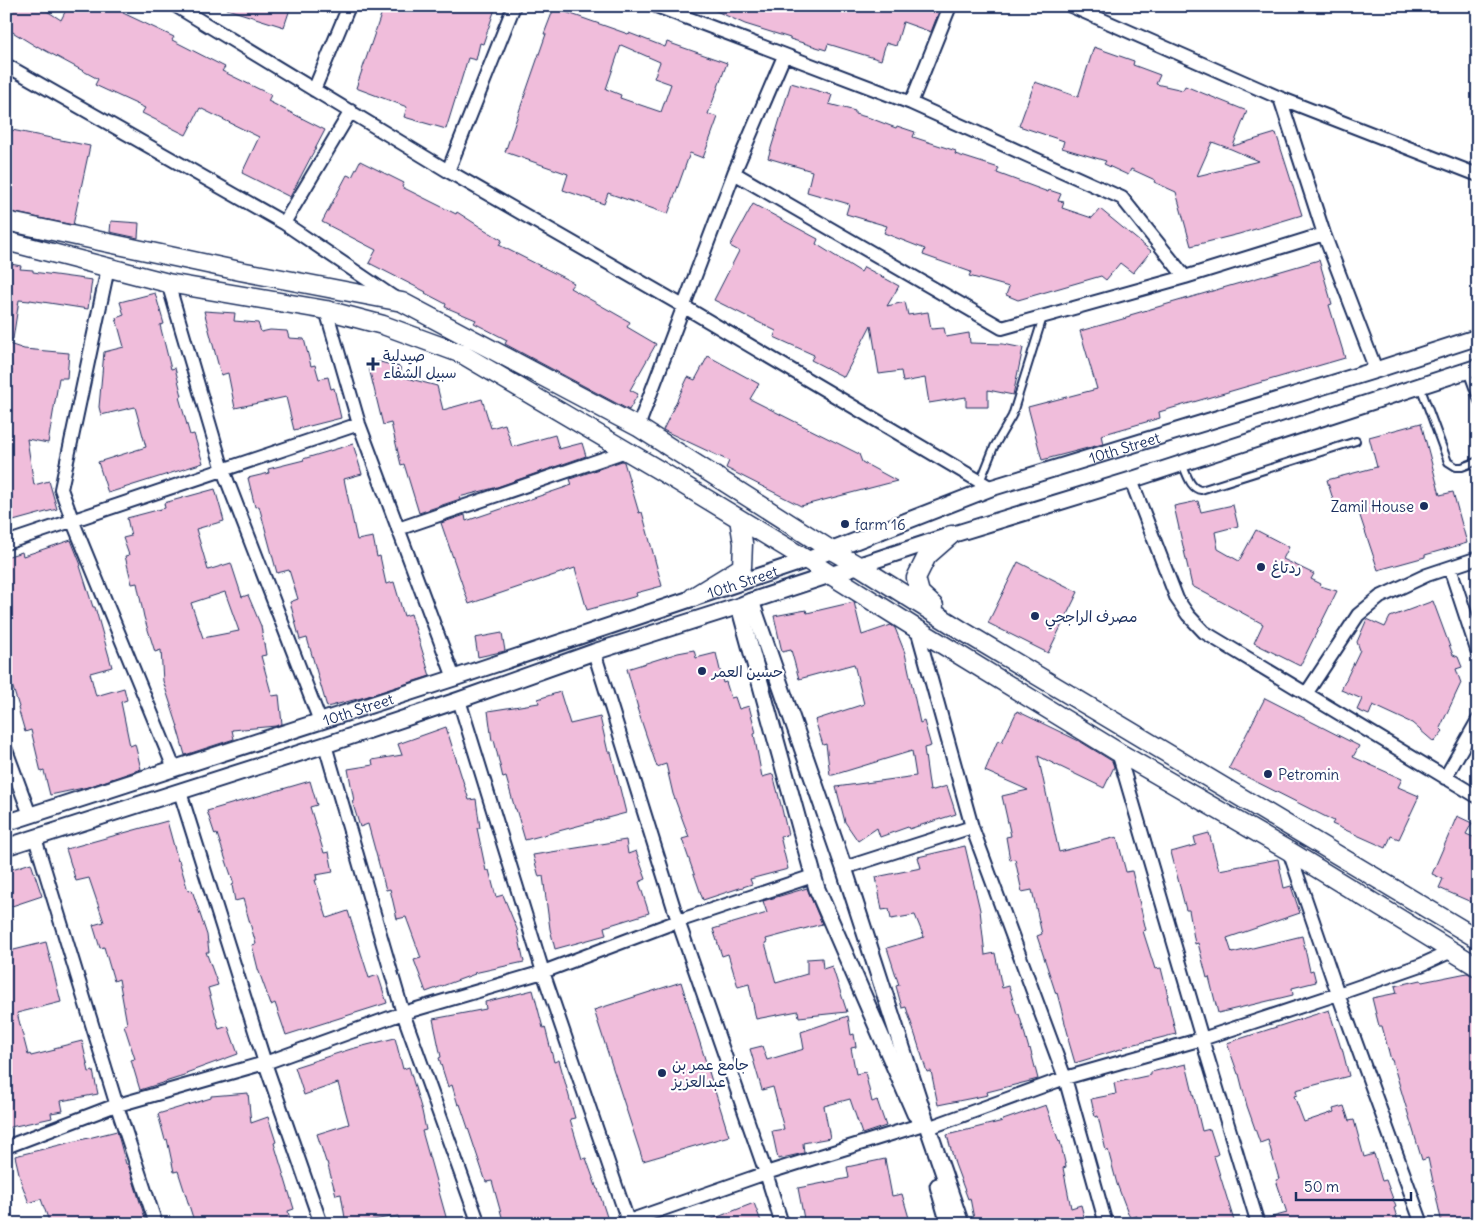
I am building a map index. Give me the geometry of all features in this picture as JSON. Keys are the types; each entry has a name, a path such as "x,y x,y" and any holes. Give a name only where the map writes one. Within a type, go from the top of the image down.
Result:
{"main road":[{"path":"6,221 240,271 402,302 638,426 831,550 961,630 1478,939"},
{"path":"6,241 168,283 326,310 383,326 462,354 807,560 1118,752 1289,851 1478,967"},
{"path":"693,598 742,567 743,543 739,519"},
{"path":"951,535 927,556 916,578 920,593 961,630"}],"street":[{"path":"176,6 448,171 683,306 985,485"},
{"path":"314,90 349,6"},
{"path":"448,171 514,6"},
{"path":"656,6 911,103 1122,198 1184,277"},
{"path":"911,103 950,6"},
{"path":"1074,7 1280,98 1478,175"},
{"path":"638,426 734,173 784,56"},
{"path":"6,65 284,223 402,302"},
{"path":"1280,98 1324,234 1376,370"},
{"path":"284,223 351,111"},
{"path":"734,173 1002,328 1184,277 1324,234"},
{"path":"108,268 61,489 174,768"},
{"path":"168,283 223,470 320,721"},
{"path":"326,310 359,424 454,678"},
{"name":"10th Street","path":"6,823 454,678 807,560 985,485 1376,370 1478,337"},
{"name":"10th Street","path":"6,847 325,745 594,652 951,535 1131,480 1472,369"},
{"path":"6,543 73,522 359,424"},
{"path":"398,529 626,451"},
{"path":"1131,480 1177,599 1188,615 1204,632 1478,797"},
{"path":"1306,694 1358,615 1380,597 1427,575 1478,558"},
{"path":"1450,568 1478,653"},
{"path":"745,604 844,868 924,1127 949,1224"},
{"path":"745,604 812,876 924,1127 961,1224"},
{"path":"917,629 972,827 1065,1078 1106,1224"},
{"path":"594,652 678,921 782,1224"},
{"path":"459,700 543,972 626,1223 766,1173 924,1127 1065,1078 1202,1039 1422,965 1452,951"},
{"path":"1445,778 1478,720"},
{"path":"325,745 403,1012 479,1224"},
{"path":"6,750 30,815"},
{"path":"1118,752 1258,1224"},
{"path":"180,792 265,1063 321,1224"},
{"path":"844,868 972,827"},
{"path":"35,838 116,1106 156,1224"},
{"path":"1289,851 1338,994 1422,1224"},
{"path":"6,1146 116,1106 265,1063 403,1012 543,972 678,921 812,876"}],"lane":[{"path":"985,485 994,448 1012,416 1043,317"},
{"path":"1472,369 1478,401"},
{"path":"1420,386 1448,462 1456,467 1462,467 1478,461"},
{"path":"1182,463 1193,487 1201,490 1356,441"}],"building":[{"path":"6,6 39,6 61,20 68,6 126,6 123,13 174,37 172,40 225,67 222,71 271,95 268,101 325,130 290,197 242,173 259,137 200,108 186,135 142,113 145,108 95,85 98,79 37,47 6,28"},
{"path":"227,6 291,6 284,27 227,9"},
{"path":"384,6 496,6 483,44 480,43 476,60 468,58 446,129 404,117 407,107 356,88"},
{"path":"705,6 941,6 931,32 903,22 896,46 886,43 881,60 828,44 826,50 790,39 745,24"},
{"path":"554,8 665,47 667,42 727,63 708,114 718,117 703,158 690,153 668,214 608,193 604,204 563,190 568,174 505,152 546,34 544,34","holes":["621,45 660,62 654,78 671,84 661,112 620,98 621,95 606,89"]},
{"path":"1094,47 1134,61 1133,65 1160,75 1156,84 1183,90 1185,86 1247,111 1233,146 1276,133 1302,215 1191,246 1176,192 1131,169 1128,175 1104,164 1106,161 1062,148 1064,141 1019,126 1035,82 1078,97","holes":["1212,142 1259,161 1197,176"]},
{"path":"791,83 832,95 829,104 855,111 855,114 896,128 897,126 915,132 913,137 956,151 955,154 999,168 997,173 1048,192 1049,190 1061,194 1058,201 1064,202 1062,208 1092,218 1100,209 1151,251 1133,273 1120,263 1106,280 1101,276 1018,300 1006,295 1009,287 969,276 971,272 923,255 925,249 884,233 887,226 846,214 849,204 807,192 812,171 768,158"},
{"path":"12,130 90,146 73,225 6,211 6,159"},
{"path":"360,161 404,183 402,187 456,214 457,212 502,240 499,245 574,283 570,288 630,322 627,327 656,344 630,390 638,394 629,410 505,344 507,340 474,323 476,320 445,307 446,304 426,292 369,263 376,250 322,222 347,175 352,177"},
{"path":"753,204 818,239 816,244 861,272 864,267 899,286 887,306 905,302 908,315 928,312 931,329 944,328 946,337 969,333 970,343 1003,344 1023,348 1013,395 988,390 988,407 966,407 966,397 929,403 925,378 903,382 901,371 879,374 871,325 844,377 811,360 814,355 774,337 776,331 714,300 739,251 730,246"},
{"path":"111,221 139,223 138,238 110,232"},
{"path":"1319,260 1332,304 1329,305 1345,358 1159,412 1160,418 1101,435 1103,444 1042,460 1028,407 1097,389 1080,331"},
{"path":"6,263 21,266 20,269 33,270 33,272 92,280 88,309 19,300 13,339 6,339"},
{"path":"155,293 164,324 160,325 171,369 175,368 182,396 179,397 190,435 194,434 203,463 108,493 98,462 146,447 135,407 101,415 99,407 104,352 124,347 116,318 124,315 120,302"},
{"path":"204,311 235,313 234,321 258,323 261,332 270,330 287,331 289,338 304,339 311,366 315,365 319,379 328,377 331,389 334,388 341,418 294,430 286,397 235,408 228,373 221,375"},
{"path":"6,343 24,349 69,353 67,378 59,378 48,443 27,439 34,485 49,481 57,509 6,523 6,406 12,370 6,369"},
{"path":"708,356 759,384 750,399 859,454 862,462 897,481 801,506 726,468 729,461 663,430 688,377 695,380"},
{"path":"380,362 400,367 403,377 437,386 443,410 482,399 491,428 505,424 512,447 555,435 559,449 582,443 586,456 494,488 459,497 460,499 419,513 404,464 401,465 391,423 383,425 368,364"},
{"path":"1421,423 1440,495 1453,492 1467,543 1378,570 1356,504 1336,509 1327,480 1377,467 1369,437"},
{"path":"353,444 362,474 344,479 357,540 373,537 377,557 380,556 386,584 394,582 404,616 411,614 430,676 327,707 307,638 300,640 290,602 298,599 289,570 277,573 259,506 255,507 248,478 269,473 268,469 304,460"},
{"path":"622,461 624,462 639,513 642,512 662,586 636,593 637,596 587,610 575,568 469,604 441,523 465,515 466,521 572,485 570,479"},
{"path":"215,489 224,521 196,529 208,570 231,563 242,597 248,595 261,626 266,655 261,656 272,696 279,695 282,724 232,730 234,739 185,755 163,681 161,650 155,652 144,617 137,583 132,584 125,556 129,555 123,538 131,536 127,518 165,508 164,503","holes":["225,592 239,631 203,638 191,603"]},
{"path":"1198,501 1201,512 1233,505 1238,526 1215,532 1218,549 1239,561 1256,530 1289,547 1283,559 1314,574 1311,579 1321,584 1320,586 1337,591 1300,666 1254,643 1263,624 1192,586 1174,506"},
{"path":"71,540 81,565 93,607 95,607 112,667 90,673 96,696 124,688 127,700 121,702 130,746 135,744 141,769 88,787 50,795 44,771 41,772 31,730 25,732 6,666 6,557 22,552 23,556"},
{"path":"1018,562 1078,592 1048,653 988,623"},
{"path":"1433,601 1453,655 1458,657 1462,667 1456,669 1461,683 1440,728 1443,731 1434,742 1412,723 1373,705 1369,715 1357,710 1362,699 1341,690 1360,650 1357,642 1367,619 1385,627 1390,617"},
{"path":"854,602 862,635 891,625 895,628 905,653 920,723 924,721 931,746 924,748 930,791 947,786 956,814 880,837 877,828 858,841 845,822 836,787 916,776 912,751 830,775 826,744 823,745 815,720 864,704 854,664 799,679 791,650 782,652 774,616 806,610 807,613"},
{"path":"502,633 505,651 478,657 475,638"},
{"path":"694,650 696,658 716,653 723,683 726,682 731,698 735,697 739,709 749,706 756,733 754,734 762,777 773,774 788,835 780,836 788,869 750,879 752,884 703,900 682,839 689,837 673,794 666,764 657,767 637,708 627,669"},
{"path":"560,692 570,724 600,717 626,813 525,840 506,777 503,778 494,740 492,741 488,711 539,703 538,699"},
{"path":"1265,698 1359,746 1353,757 1402,779 1398,787 1419,796 1399,839 1391,836 1386,848 1332,824 1334,821 1229,768"},
{"path":"1017,711 1081,742 1112,761 1114,767 1104,788 1038,756 1059,852 1117,837 1126,872 1132,871 1146,930 1143,931 1155,969 1161,968 1176,1034 1123,1047 1075,1063 1057,993 1037,936 1042,934 1032,890 1022,892 1015,859 1010,860 1006,837 1011,836 1002,796 1028,790 985,771 998,740 1002,742"},
{"path":"446,727 469,800 476,799 480,828 477,828 486,871 489,870 496,897 503,895 517,929 524,962 474,973 426,992 414,960 421,958 406,917 397,919 390,889 386,890 368,824 360,827 352,801 354,801 348,769 373,765 372,760 402,755 398,744"},
{"path":"310,781 317,805 310,807 324,853 329,852 333,872 316,875 317,880 315,880 327,918 348,911 369,978 378,975 387,1003 286,1035 275,1003 271,1005 258,969 252,945 256,944 243,899 235,901 232,885 234,884 207,811"},
{"path":"1457,816 1472,823 1466,834 1478,839 1478,905 1439,888 1443,879 1432,874"},
{"path":"167,821 188,891 192,890 207,935 209,952 206,952 218,985 208,988 219,1029 228,1026 238,1054 186,1073 187,1075 140,1090 131,1060 135,1059 124,1025 127,1024 119,979 114,981 104,947 100,948 93,925 104,922 89,878 76,881 66,849"},
{"path":"1209,833 1219,870 1278,859 1284,888 1291,886 1300,913 1227,938 1232,953 1302,936 1310,971 1313,970 1316,982 1292,988 1293,995 1218,1013 1198,943 1195,944 1189,910 1186,910 1171,852 1196,845 1194,837"},
{"path":"626,840 628,854 636,851 646,879 639,882 649,913 604,927 606,935 555,949 550,929 543,876 539,877 533,855"},
{"path":"965,846 980,910 985,955 995,953 1002,988 1009,986 1030,1048 1038,1079 987,1092 988,1095 938,1105 931,1071 927,1072 906,1007 902,1008 896,986 899,985 887,948 924,937 915,915 891,919 889,909 882,910 876,877 921,868 918,857"},
{"path":"31,863 42,896 6,908 6,871"},
{"path":"807,888 822,924 766,939 767,942 765,943 776,983 807,974 807,959 822,958 823,969 832,966 847,1012 799,1017 798,1011 756,1019 749,984 738,987 728,954 722,956 713,929 767,913 763,901"},
{"path":"46,942 61,1002 17,1013 28,1055 30,1054 31,1056 55,1050 54,1048 82,1041 89,1072 93,1071 98,1094 61,1101 63,1111 51,1113 52,1118 6,1128 6,952"},
{"path":"1467,973 1476,977 1478,986 1478,1221 1467,1224 1442,1224 1428,1158 1422,1160 1382,1026 1379,1026 1372,998 1397,993 1395,986"},
{"name":"جامع عمر بن عبدالعزيز","path":"681,982 729,1136 643,1161 594,1010"},
{"path":"533,990 554,1062 559,1060 575,1118 570,1119 582,1159 586,1158 608,1220 597,1224 504,1224 492,1181 486,1182 460,1104 458,1105 452,1085 448,1087 439,1058 441,1057 433,1019 486,1009 485,1002"},
{"path":"1329,1010 1349,1076 1296,1090 1297,1095 1294,1096 1304,1122 1334,1112 1333,1109 1344,1106 1349,1121 1354,1120 1364,1157 1374,1154 1382,1181 1386,1180 1396,1207 1394,1208 1399,1224 1266,1224 1265,1219 1287,1213 1276,1180 1279,1179 1268,1140 1260,1143 1247,1106 1239,1074 1227,1043"},
{"path":"848,1016 851,1035 854,1034 856,1047 851,1048 856,1074 865,1072 872,1102 877,1100 886,1126 862,1134 850,1099 824,1106 830,1138 803,1143 804,1153 778,1159 772,1131 784,1129 773,1087 762,1090 750,1049 762,1046 767,1060 804,1049 801,1032"},
{"path":"395,1038 403,1069 409,1067 422,1111 426,1130 422,1131 448,1224 401,1224 398,1216 346,1224 341,1194 336,1195 317,1134 349,1124 338,1083 304,1095 295,1067 351,1049"},
{"path":"1186,1064 1202,1131 1210,1129 1218,1154 1214,1156 1235,1224 1138,1224 1137,1216 1130,1218 1117,1184 1108,1150 1106,1151 1098,1116 1095,1117 1091,1099 1116,1094 1114,1083 1151,1075 1151,1072"},
{"path":"248,1093 251,1123 268,1117 294,1209 288,1211 291,1224 195,1224 178,1171 174,1172 167,1139 165,1140 158,1114 211,1098 211,1096"},
{"path":"1046,1105 1060,1141 1066,1167 1063,1168 1071,1208 1081,1205 1086,1224 1038,1224 1036,1218 1005,1224 975,1224 970,1198 968,1199 955,1164 947,1135 1003,1121"},
{"path":"117,1131 126,1164 128,1164 146,1221 137,1224 50,1224 41,1199 29,1203 21,1182 15,1156"},
{"path":"885,1159 892,1196 902,1194 909,1218 887,1224 805,1224 798,1188 849,1178 847,1167"},
{"path":"754,1203 762,1224 702,1224 702,1223"}],"place":[{"name":"صيدلية سبيل الشفاء","path":"373,364"},
{"name":"Zamil House","path":"1424,506"},
{"name":"farm 16","path":"845,524"},
{"name":"ردتاغ","path":"1261,567"},
{"name":"مصرف الراجحي","path":"1035,616"},
{"name":"حسين العمر","path":"702,671"},
{"name":"Petromin","path":"1268,774"},
{"name":"جامع عمر بن عبدالعزيز","path":"662,1073"}]}
